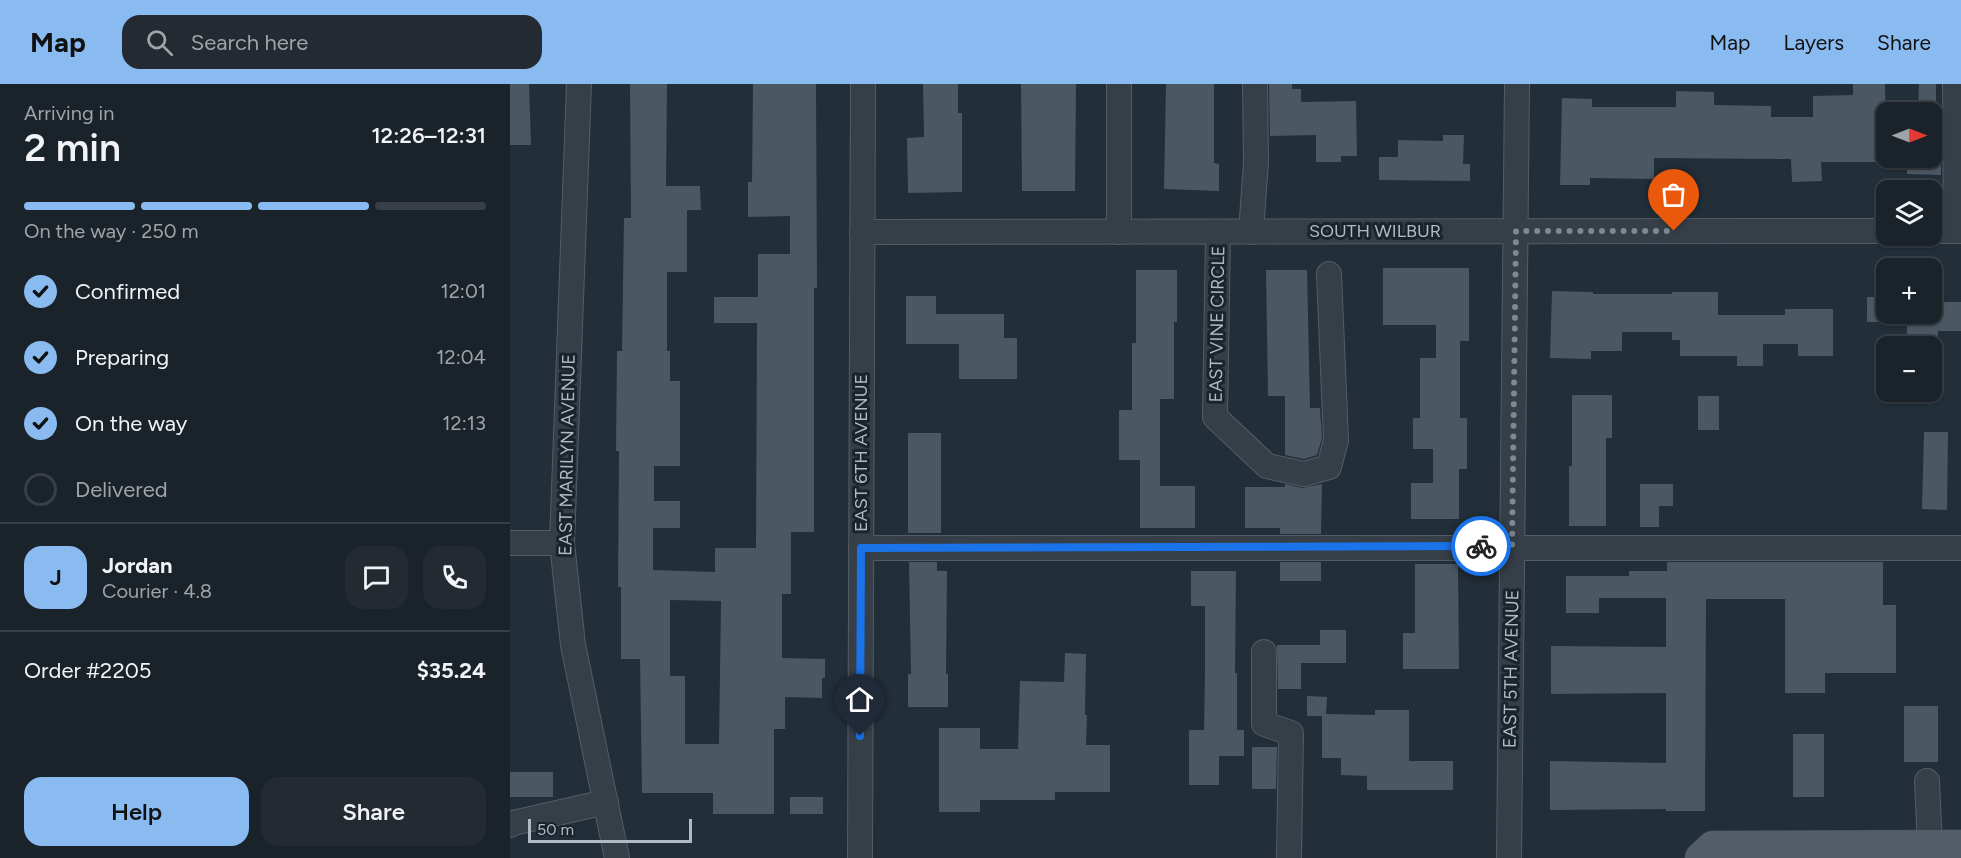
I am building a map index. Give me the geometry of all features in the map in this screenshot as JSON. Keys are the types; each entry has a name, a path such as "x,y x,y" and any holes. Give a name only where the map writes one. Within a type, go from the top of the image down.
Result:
{"main road":[{"path":"1701,858 1713,847 1961,846"}],"street":[{"name":"EAST MARILYN AVENUE","path":"579,84 562,543 573,645 617,858"},
{"name":"EAST 6TH AVENUE","path":"860,858 863,84"},
{"path":"1119,84 1119,232"},
{"path":"1251,231 1256,162 1255,84"},
{"name":"EAST 5TH AVENUE","path":"1509,858 1517,84"},
{"path":"1950,231 1955,84"},
{"name":"EAST VINE CIRCLE","path":"1218,231 1215,417 1267,466 1304,474 1329,467 1336,440 1329,274"},
{"name":"SOUTH WILBUR","path":"862,232 1876,231"},
{"path":"510,543 562,543"},
{"path":"861,548 1512,546 1961,548"},
{"path":"1264,652 1264,724 1291,733 1289,858"},
{"path":"1927,781 1930,846"},
{"path":"510,825 567,809 606,802"}],"building":[{"path":"510,84 529,84 531,145 510,145"},
{"path":"630,84 667,84 666,186 700,186 701,210 687,210 687,272 667,272 667,351 670,351 670,381 680,381 680,466 654,466 654,501 680,501 680,528 653,528 653,570 715,572 715,548 756,548 757,323 714,323 714,297 758,297 758,254 790,254 790,216 748,217 748,182 752,182 753,84 816,84 817,288 814,288 814,532 791,532 791,594 782,594 782,658 825,659 825,678 822,678 822,698 785,697 785,729 774,729 774,814 713,814 713,793 642,793 640,659 621,659 621,587 618,587 617,351 622,351 624,218 631,218","holes":["670,600 721,601 719,744 685,744 685,676 670,676"]},
{"path":"923,84 958,84 958,113 962,113 962,192 908,193 907,138 924,137"},
{"path":"1021,84 1076,84 1075,191 1022,191"},
{"path":"1166,84 1214,84 1214,163 1219,164 1219,191 1164,189"},
{"path":"1269,84 1292,84 1292,89 1301,89 1301,102 1356,101 1357,156 1341,156 1341,162 1316,162 1316,135 1270,136"},
{"path":"1853,84 1885,84 1885,102 1876,102 1876,162 1821,162 1822,181 1792,182 1791,159 1654,158 1654,179 1590,178 1590,185 1560,185 1562,98 1592,99 1592,107 1676,107 1676,91 1714,92 1714,105 1771,106 1771,117 1813,117 1813,96 1853,95"},
{"path":"1919,84 1936,84 1936,102 1918,102"},
{"path":"1443,135 1464,135 1463,164 1470,164 1470,181 1379,180 1379,157 1398,157 1398,140 1443,141"},
{"path":"1907,168 1941,168 1941,175 1907,174"},
{"path":"1383,268 1469,268 1469,341 1460,341 1460,418 1467,418 1467,469 1459,469 1459,519 1411,519 1411,483 1433,483 1433,449 1413,449 1413,418 1420,418 1420,358 1436,358 1436,325 1383,325"},
{"path":"1136,270 1177,270 1174,399 1160,399 1160,486 1195,486 1195,528 1140,528 1140,460 1119,460 1119,410 1132,410 1132,343 1136,343"},
{"path":"1266,270 1307,270 1310,408 1320,408 1322,438 1317,455 1304,459 1285,455 1285,396 1268,396"},
{"path":"1552,291 1593,292 1593,294 1718,292 1718,315 1785,315 1785,309 1833,309 1833,356 1798,356 1798,344 1763,344 1763,366 1737,366 1737,356 1680,356 1680,340 1672,340 1672,332 1622,332 1622,351 1591,351 1591,359 1550,358"},
{"path":"906,296 936,296 936,314 1004,314 1004,338 1017,338 1017,379 959,379 959,344 906,344"},
{"path":"1867,297 1876,297 1876,322 1867,322"},
{"path":"1942,302 1961,302 1961,331 1938,331 1938,336 1907,336 1907,324 1942,324"},
{"path":"1572,395 1612,395 1612,438 1606,438 1606,526 1569,526"},
{"path":"1698,396 1719,396 1719,430 1698,430"},
{"path":"1924,432 1948,432 1947,510 1922,509"},
{"path":"908,433 941,433 941,533 908,533"},
{"path":"1285,484 1302,488 1322,484 1321,534 1280,534 1280,528 1245,528 1245,487 1285,487"},
{"path":"1640,484 1673,484 1673,506 1659,506 1659,527 1640,527"},
{"path":"909,562 937,562 937,571 947,571 948,707 908,707 908,674 911,674"},
{"path":"1280,562 1321,562 1321,581 1280,581"},
{"path":"1667,562 1883,562 1883,605 1896,605 1896,673 1825,673 1825,693 1785,693 1785,599 1706,599 1705,811 1550,810 1550,761 1666,763 1666,693 1551,694 1551,646 1666,647 1666,598 1599,598 1599,613 1566,613 1566,576 1629,576 1629,571 1667,571"},
{"path":"1415,564 1458,564 1459,669 1403,669 1403,633 1415,633"},
{"path":"1191,571 1236,571 1237,730 1244,730 1244,756 1219,756 1219,785 1189,785 1189,730 1204,730 1205,673 1205,606 1191,606"},
{"path":"1320,630 1346,630 1346,663 1301,663 1301,689 1278,689 1277,645 1320,645"},
{"path":"1065,653 1086,654 1086,745 1110,745 1110,792 1055,792 1055,800 980,800 980,812 939,812 939,728 980,728 980,749 1018,749 1020,681 1064,682"},
{"path":"1307,696 1327,697 1326,714 1375,715 1375,710 1409,710 1409,761 1453,761 1453,790 1367,790 1367,776 1341,775 1341,758 1322,758 1322,716 1307,716"},
{"path":"1904,706 1938,706 1938,762 1904,762"},
{"path":"1793,734 1824,734 1824,797 1793,797"},
{"path":"1252,747 1277,747 1276,789 1252,789"},
{"path":"510,772 553,772 553,797 510,797"},
{"path":"790,797 823,797 823,814 790,814"}],"way so far":[{"path":"1481,546 1512,546 1516,231 1674,231"}],"route":[{"path":"860,736 861,548 1481,546"}]}
